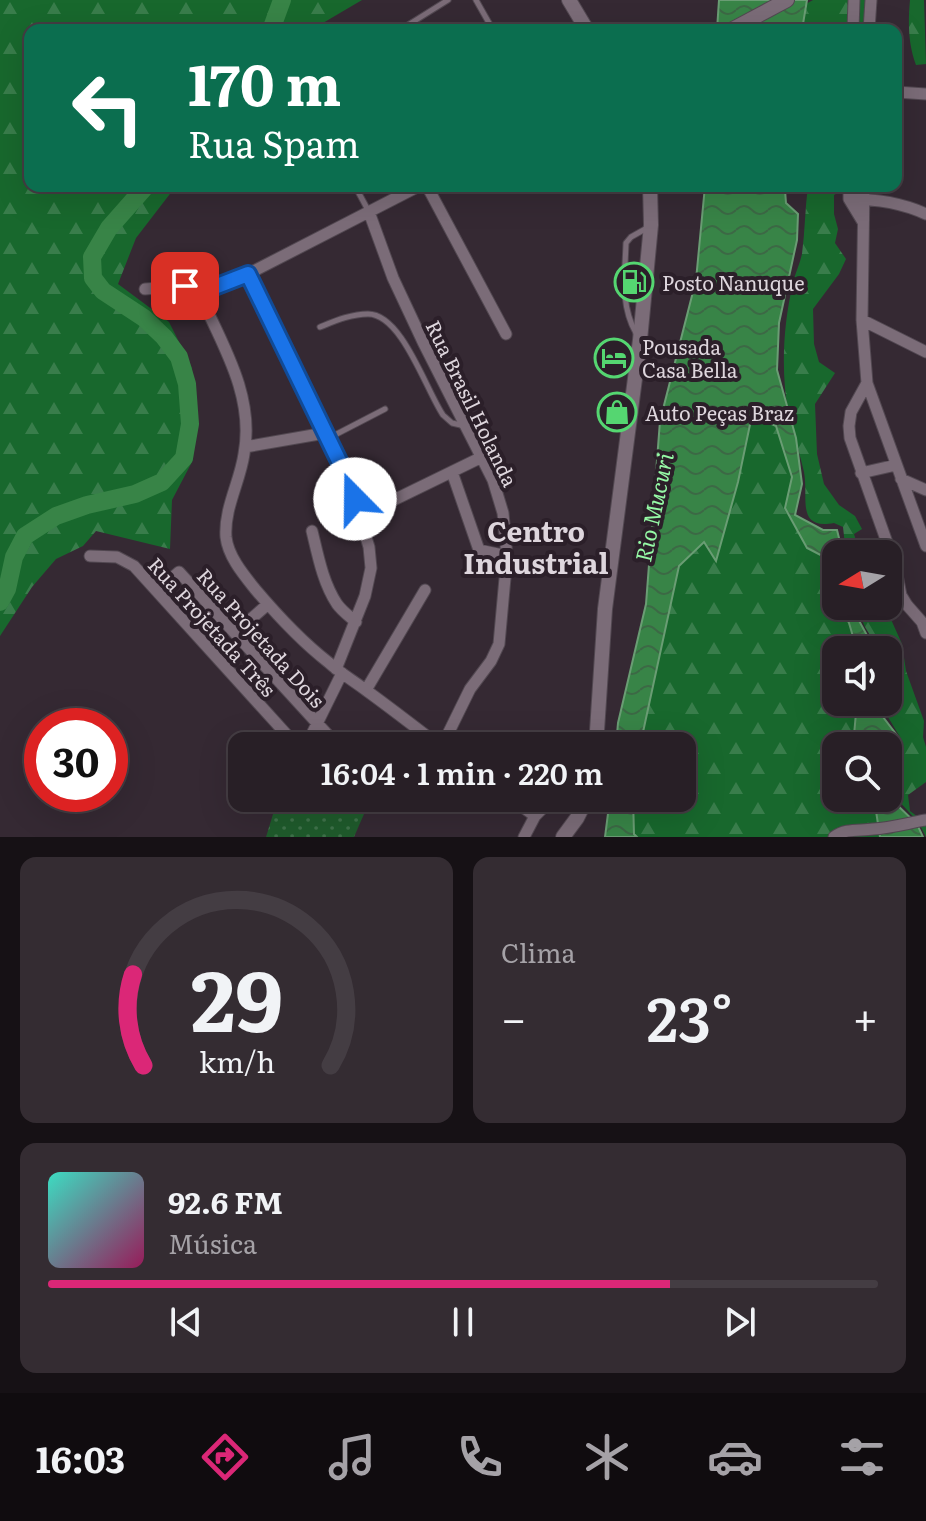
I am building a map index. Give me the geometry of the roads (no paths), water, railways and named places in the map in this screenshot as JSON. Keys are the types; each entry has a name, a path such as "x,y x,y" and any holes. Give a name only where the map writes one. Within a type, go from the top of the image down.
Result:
{"main road":[{"path":"569,0 583,24"},
{"path":"742,24 787,0"},
{"path":"597,732 605,609 640,340 651,225 650,192"},
{"path":"563,837 580,812"}],"street":[{"path":"853,24 854,0"},
{"path":"869,24 871,0"},
{"path":"902,92 926,94"},
{"path":"199,293 248,274 407,192"},
{"path":"430,192 506,334"},
{"path":"865,226 849,192 864,192 926,214"},
{"path":"864,192 862,320 867,383 926,546"},
{"name":"Rua Brasil Holanda","path":"369,212 393,278 493,480 505,529 507,556 499,644 491,661 470,689 448,732"},
{"path":"248,274 349,482 371,557 365,596 339,671 313,732"},
{"path":"145,289 185,286 199,293 243,396 246,409 245,447 226,526 226,540 236,563 268,604 308,645 422,732"},
{"path":"862,320 926,352"},
{"path":"867,383 851,412 850,438 895,565 901,595 925,627"},
{"path":"245,447 326,436"},
{"path":"361,516 482,457"},
{"path":"861,473 896,465"},
{"path":"452,472 479,550 507,556"},
{"path":"901,479 926,490"},
{"path":"312,531 332,595 356,622"},
{"name":"Rua Projetada Três","path":"90,556 117,557 134,566 284,732"},
{"name":"Rua Projetada Dois","path":"157,591 179,572 325,732"},
{"path":"366,690 425,590"},
{"path":"235,633 268,604"},
{"path":"529,812 535,816"},
{"path":"524,837 539,812"},
{"path":"834,837 851,830 872,830 926,820"}],"lane":[{"path":"410,24 448,0"},
{"path":"476,0 490,24"},
{"path":"358,192 369,212"},
{"path":"640,340 626,313 626,243 651,225"},
{"path":"320,327 370,314 387,321 399,335 443,415 457,425 466,426"},
{"path":"326,436 385,409"}],"water":[{"path":"719,0 807,0 803,24 717,24"},
{"name":"Rio Mucuri","path":"704,192 785,192 786,203 798,214 797,240 779,323 777,370 796,438 802,484 795,515 823,530 837,530 840,540 822,540 822,556 807,548 785,508 792,477 776,426 752,415 738,482 716,561 704,542 679,566 643,732 617,732 646,604 660,421 696,280"},
{"path":"848,620 859,620 867,636 853,636"},
{"path":"856,716 882,716 894,732 854,732"},
{"path":"902,810 917,824 923,837 880,837 876,812"},
{"path":"608,812 633,812 634,834 637,837 605,837"}],"waterway":[{"path":"273,24 282,0"},
{"path":"0,602 7,589 14,557 25,536 56,516 135,494 162,482 184,458 190,424 187,384 179,357 144,318 103,291 93,278 92,257 109,228 141,192"}],"place":[{"name":"Posto Nanuque","path":"634,282"},
{"name":"Pousada Casa Bella","path":"614,358"},
{"name":"Auto Peças Braz","path":"617,412"}],"district":[{"name":"Centro Industrial","path":"536,546"}]}
